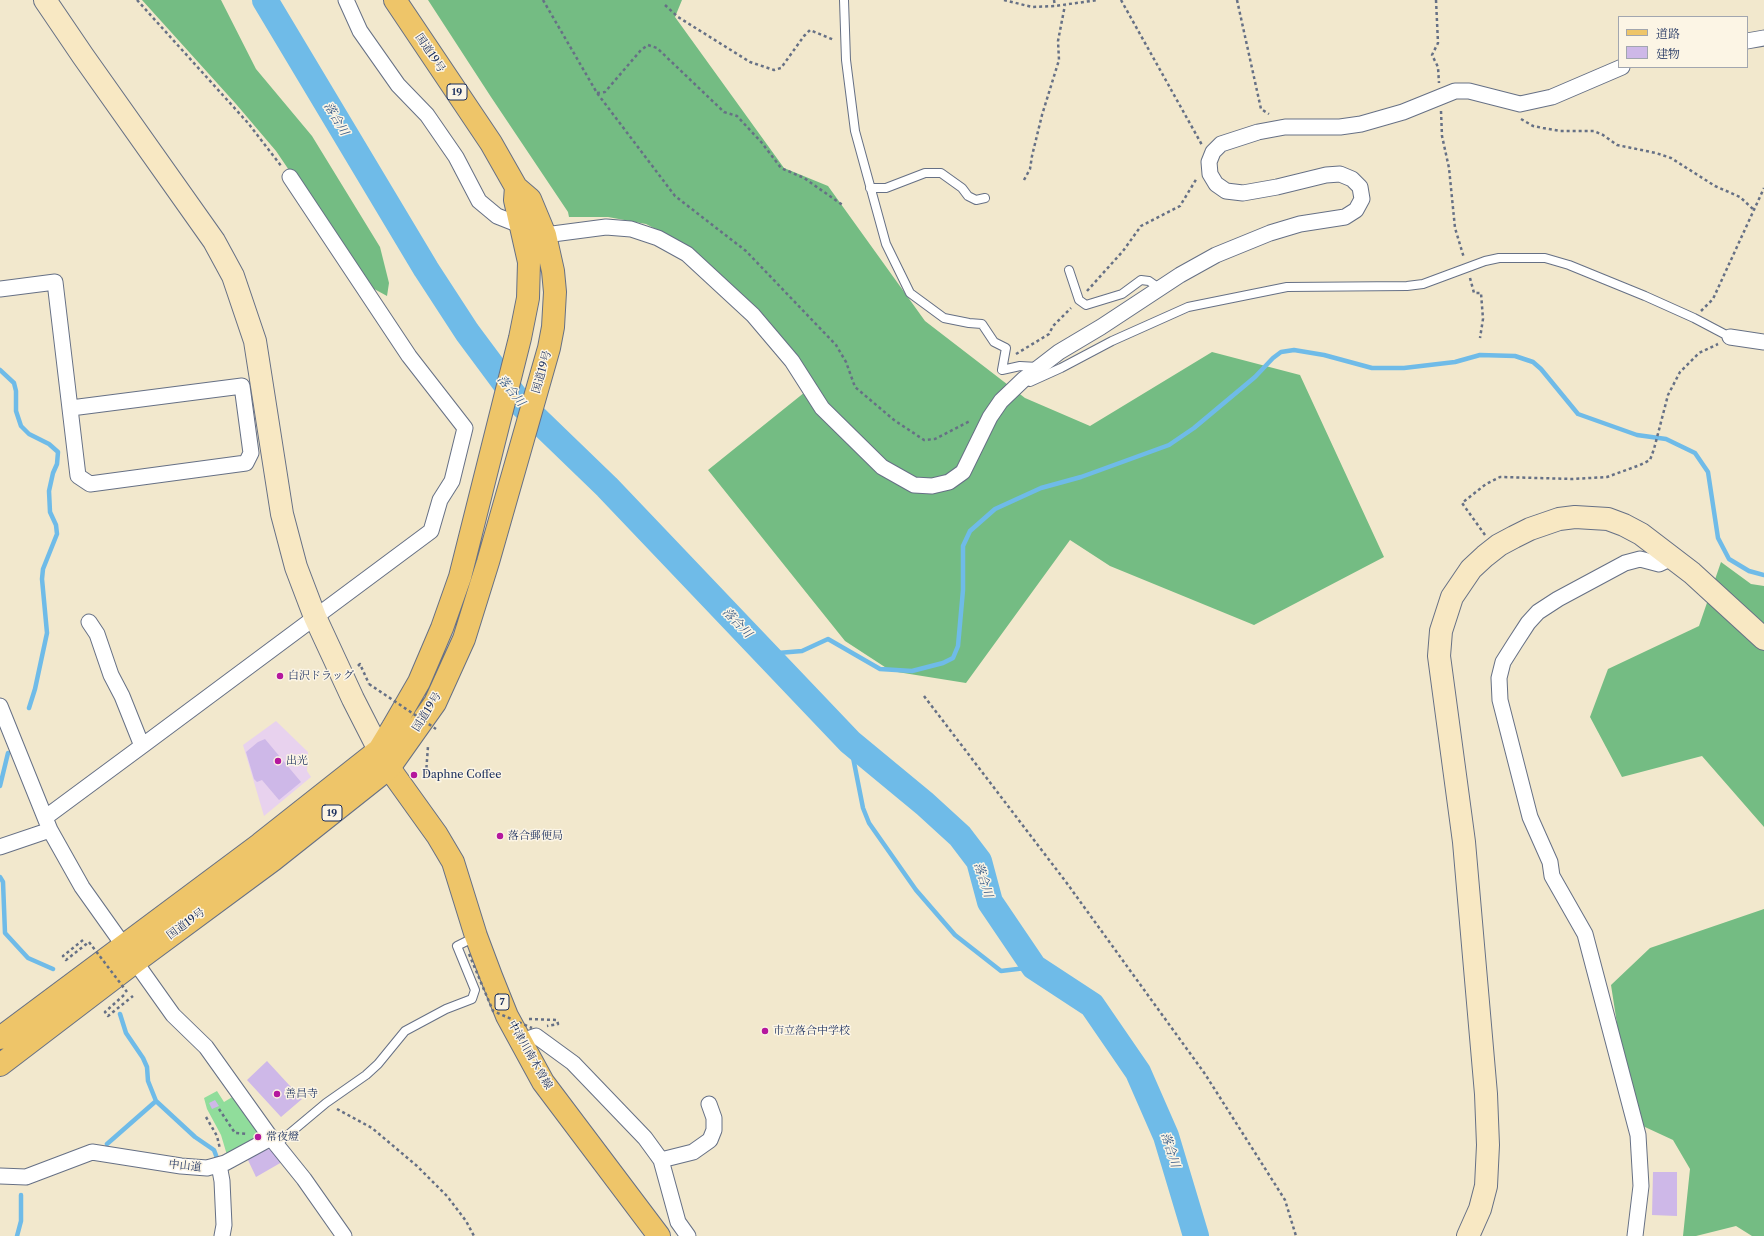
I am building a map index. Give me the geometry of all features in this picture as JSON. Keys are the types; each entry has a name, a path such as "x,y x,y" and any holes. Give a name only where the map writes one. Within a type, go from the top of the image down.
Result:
{"main road":[{"name":"国道19号","path":"0,1038 273,860 384,759 435,703 464,639 488,562 549,348 553,327 555,292 553,271 545,235 530,199 516,187 491,143 395,0"},
{"name":"国道19号","path":"384,759 442,628 460,577 520,338 528,298 529,262 520,225 516,200 516,187"},
{"name":"中津川南木曽線","path":"384,759 437,835 453,862 472,945 508,1016 526,1034 543,1082 660,1236"},
{"name":"国道19号","path":"0,1065 129,954"}],"street":[{"path":"45,0 214,241 233,276 255,341 282,514 296,567 315,617 353,699 384,759"},
{"path":"346,0 360,31 398,85 427,114 456,157 479,201 497,216 545,235 606,227 631,229 658,238 687,254 753,315 792,361 822,408 882,467 914,485 932,486 949,482 963,472 1000,401 1038,367 1159,288 1216,256 1270,233 1300,224 1345,217 1356,210 1362,199 1360,187 1352,179 1340,174 1326,175 1277,187 1243,193 1226,191 1216,184 1210,174 1210,162 1214,152 1221,144 1258,132 1285,128 1340,127 1360,124 1404,112 1455,91 1469,91 1503,101 1520,104 1552,97 1620,68"},
{"path":"1748,41 1764,38"},
{"path":"0,847 48,823 142,746 431,531 440,500 452,481 464,428 409,356 290,177"},
{"path":"0,289 55,282 78,476 90,484 246,463 251,453 242,386 71,408"},
{"path":"1730,337 1764,342"},
{"path":"1468,1236 1480,1209 1486,1186 1488,1145 1486,1094 1464,842 1439,656 1441,631 1452,597 1471,570 1499,544 1530,529 1560,519 1575,517 1608,519 1624,524 1641,534 1760,629"},
{"path":"1635,1236 1641,1186 1638,1135 1585,934 1552,876 1550,862 1530,818 1500,700 1499,678 1503,662 1528,623 1538,612 1558,599 1625,563 1640,559 1659,564 1672,558"},
{"path":"89,622 97,634 111,675 122,696 142,746"},
{"path":"0,706 48,823 82,887 173,1015 206,1047 274,1141 304,1179 344,1236"},
{"path":"526,1034 536,1036 573,1063 644,1138 660,1160 678,1222 688,1236"},
{"path":"660,1160 693,1152 710,1140 714,1130 714,1118 709,1104"},
{"name":"中山道","path":"0,1176 26,1177 92,1152 181,1166 207,1168 222,1164 257,1146 274,1141"},
{"path":"222,1164 224,1225 222,1236"}],"lane":[{"path":"844,0 846,43 855,131 886,244 910,293 944,318 982,324 994,342 1006,348 1002,370 1020,366 1038,367"},
{"path":"870,188 886,188 925,173 941,173 962,188 968,196 976,200 985,198"},
{"path":"1024,379 1030,382 1061,368 1112,341 1188,307 1287,288 1407,286 1423,284 1485,261 1498,258 1546,258 1570,265 1694,318 1730,337"},
{"path":"1069,270 1079,300 1086,305 1122,294 1141,280 1149,281 1159,288"},
{"path":"274,1141 366,1076 378,1064 405,1031 446,1009 472,999 474,990 457,946 472,945"}],"path":[{"path":"137,0 248,123 290,177"},
{"path":"543,0 597,93 675,196 746,251 836,345 846,362 856,387 888,416 924,440 935,439 954,431 969,423 973,418"},
{"path":"1005,0 1032,6 1055,6 1098,0"},
{"path":"1054,0 1055,6"},
{"path":"1002,370 1009,358 1049,334 1053,326 1079,300 1123,251 1141,226 1180,206 1200,174 1210,162 1206,152 1121,0"},
{"path":"1237,0 1261,109 1280,122 1285,128"},
{"path":"1436,0 1438,43 1432,55 1438,67 1438,84 1442,96 1440,117 1442,136 1449,168 1455,228 1474,293 1481,293 1483,319 1480,338"},
{"path":"665,5 678,17 744,58 774,70 781,68 810,30 846,43"},
{"path":"1024,180 1030,170 1042,115 1060,60 1058,41 1065,5"},
{"path":"597,93 605,92 641,50 648,45 657,48 724,112 737,116 762,143 781,168 804,178 844,206"},
{"path":"1503,101 1505,110 1533,126 1560,131 1594,131 1603,135 1617,145 1656,153 1671,158 1715,186 1740,197 1754,210"},
{"path":"1694,318 1713,299 1764,188"},
{"path":"1485,556 1482,543 1485,534 1462,502 1486,484 1500,477 1572,479 1607,477 1650,460 1668,394 1680,372 1699,353 1730,337"},
{"path":"364,679 358,664 360,664 369,684 436,729 434,734"},
{"path":"924,696 1066,882 1205,1074 1285,1200 1296,1236"},
{"path":"426,774 428,744"},
{"path":"83,940 63,956 66,960 89,942 127,992 105,1012 108,1016 133,996"},
{"path":"472,945 493,1011 526,1034"},
{"path":"326,1103 372,1128 417,1166 447,1196 466,1221 474,1236"},
{"path":"219,1109 235,1133 250,1135 257,1146"},
{"path":"206,1117 217,1136 222,1164"}],"shaded area":[{"name":"出光","path":"276,721 308,752 307,771 311,777 264,816 243,745"}],"green space":[{"path":"142,0 221,0 256,69 312,136 380,247 389,283 387,296 367,285 276,151 236,104"},
{"path":"428,0 682,0 675,17 784,168 828,186 925,321 1025,398 1090,426 1212,352 1300,375 1384,557 1254,625 1110,566 1070,540 966,683 891,671 845,641 708,470 815,384 702,260 675,239 646,224 608,217 569,217 568,212"},
{"path":"1721,562 1751,584 1764,586 1764,827 1702,756 1622,777 1590,717 1608,669 1699,626"},
{"path":"1764,909 1764,1236 1752,1236 1736,1226 1696,1236 1683,1236 1690,1169 1673,1140 1632,1121 1611,985 1650,948"},
{"path":"217,1091 224,1102 234,1096 262,1137 227,1155 221,1135 207,1109 204,1098"}],"building":[{"path":"265,739 301,782 279,800 262,780 257,782 254,779 246,752 258,742"},
{"path":"267,1061 302,1099 281,1117 247,1080"},
{"path":"215,1100 219,1106 212,1109 209,1103"},
{"path":"273,1149 282,1162 256,1177 247,1158 260,1150"},
{"path":"1653,1172 1677,1172 1677,1216 1652,1215"}],"waterway":[{"name":"落合川","path":"265,0 426,269 467,332 519,402 607,487 850,742 925,804 960,836 979,861 990,902 1034,967 1092,1005 1138,1072 1166,1136 1196,1236"},
{"path":"766,654 802,651 828,639 880,669 912,671 943,663 953,658 958,646 963,590 963,546 970,531 995,509 1041,488 1081,477 1169,445 1194,428 1255,377 1273,358 1281,352 1294,350 1324,355 1372,368 1404,368 1455,362 1480,355 1515,356 1533,362 1541,369 1578,414 1637,435 1666,439 1695,453 1708,472 1718,538 1729,559 1749,571 1764,575"},
{"path":"0,370 14,383 16,391 16,411 21,426 29,434 49,444 58,452 57,464 53,473 49,491 50,512 56,525 57,534 43,569 42,579 47,633 35,689 29,708"},
{"path":"850,742 863,808 869,823 916,890 955,935 1001,971 1034,967"},
{"path":"0,786 8,753"},
{"path":"0,877 3,882 5,933 28,958 53,969"},
{"path":"120,1014 126,1033 143,1058 147,1067 148,1081 156,1101 195,1137 214,1150 217,1158"},
{"path":"107,1144 156,1101"},
{"path":"17,1236 21,1221 21,1195"}],"place":[{"name":"白沢ドラッグ","path":"280,676"},
{"name":"出光","path":"278,761"},
{"name":"Daphne Coffee","path":"414,775"},
{"name":"落合郵便局","path":"500,836"},
{"name":"市立落合中学校","path":"765,1031"},
{"name":"善昌寺","path":"277,1094"},
{"name":"常夜燈","path":"258,1137"}]}
